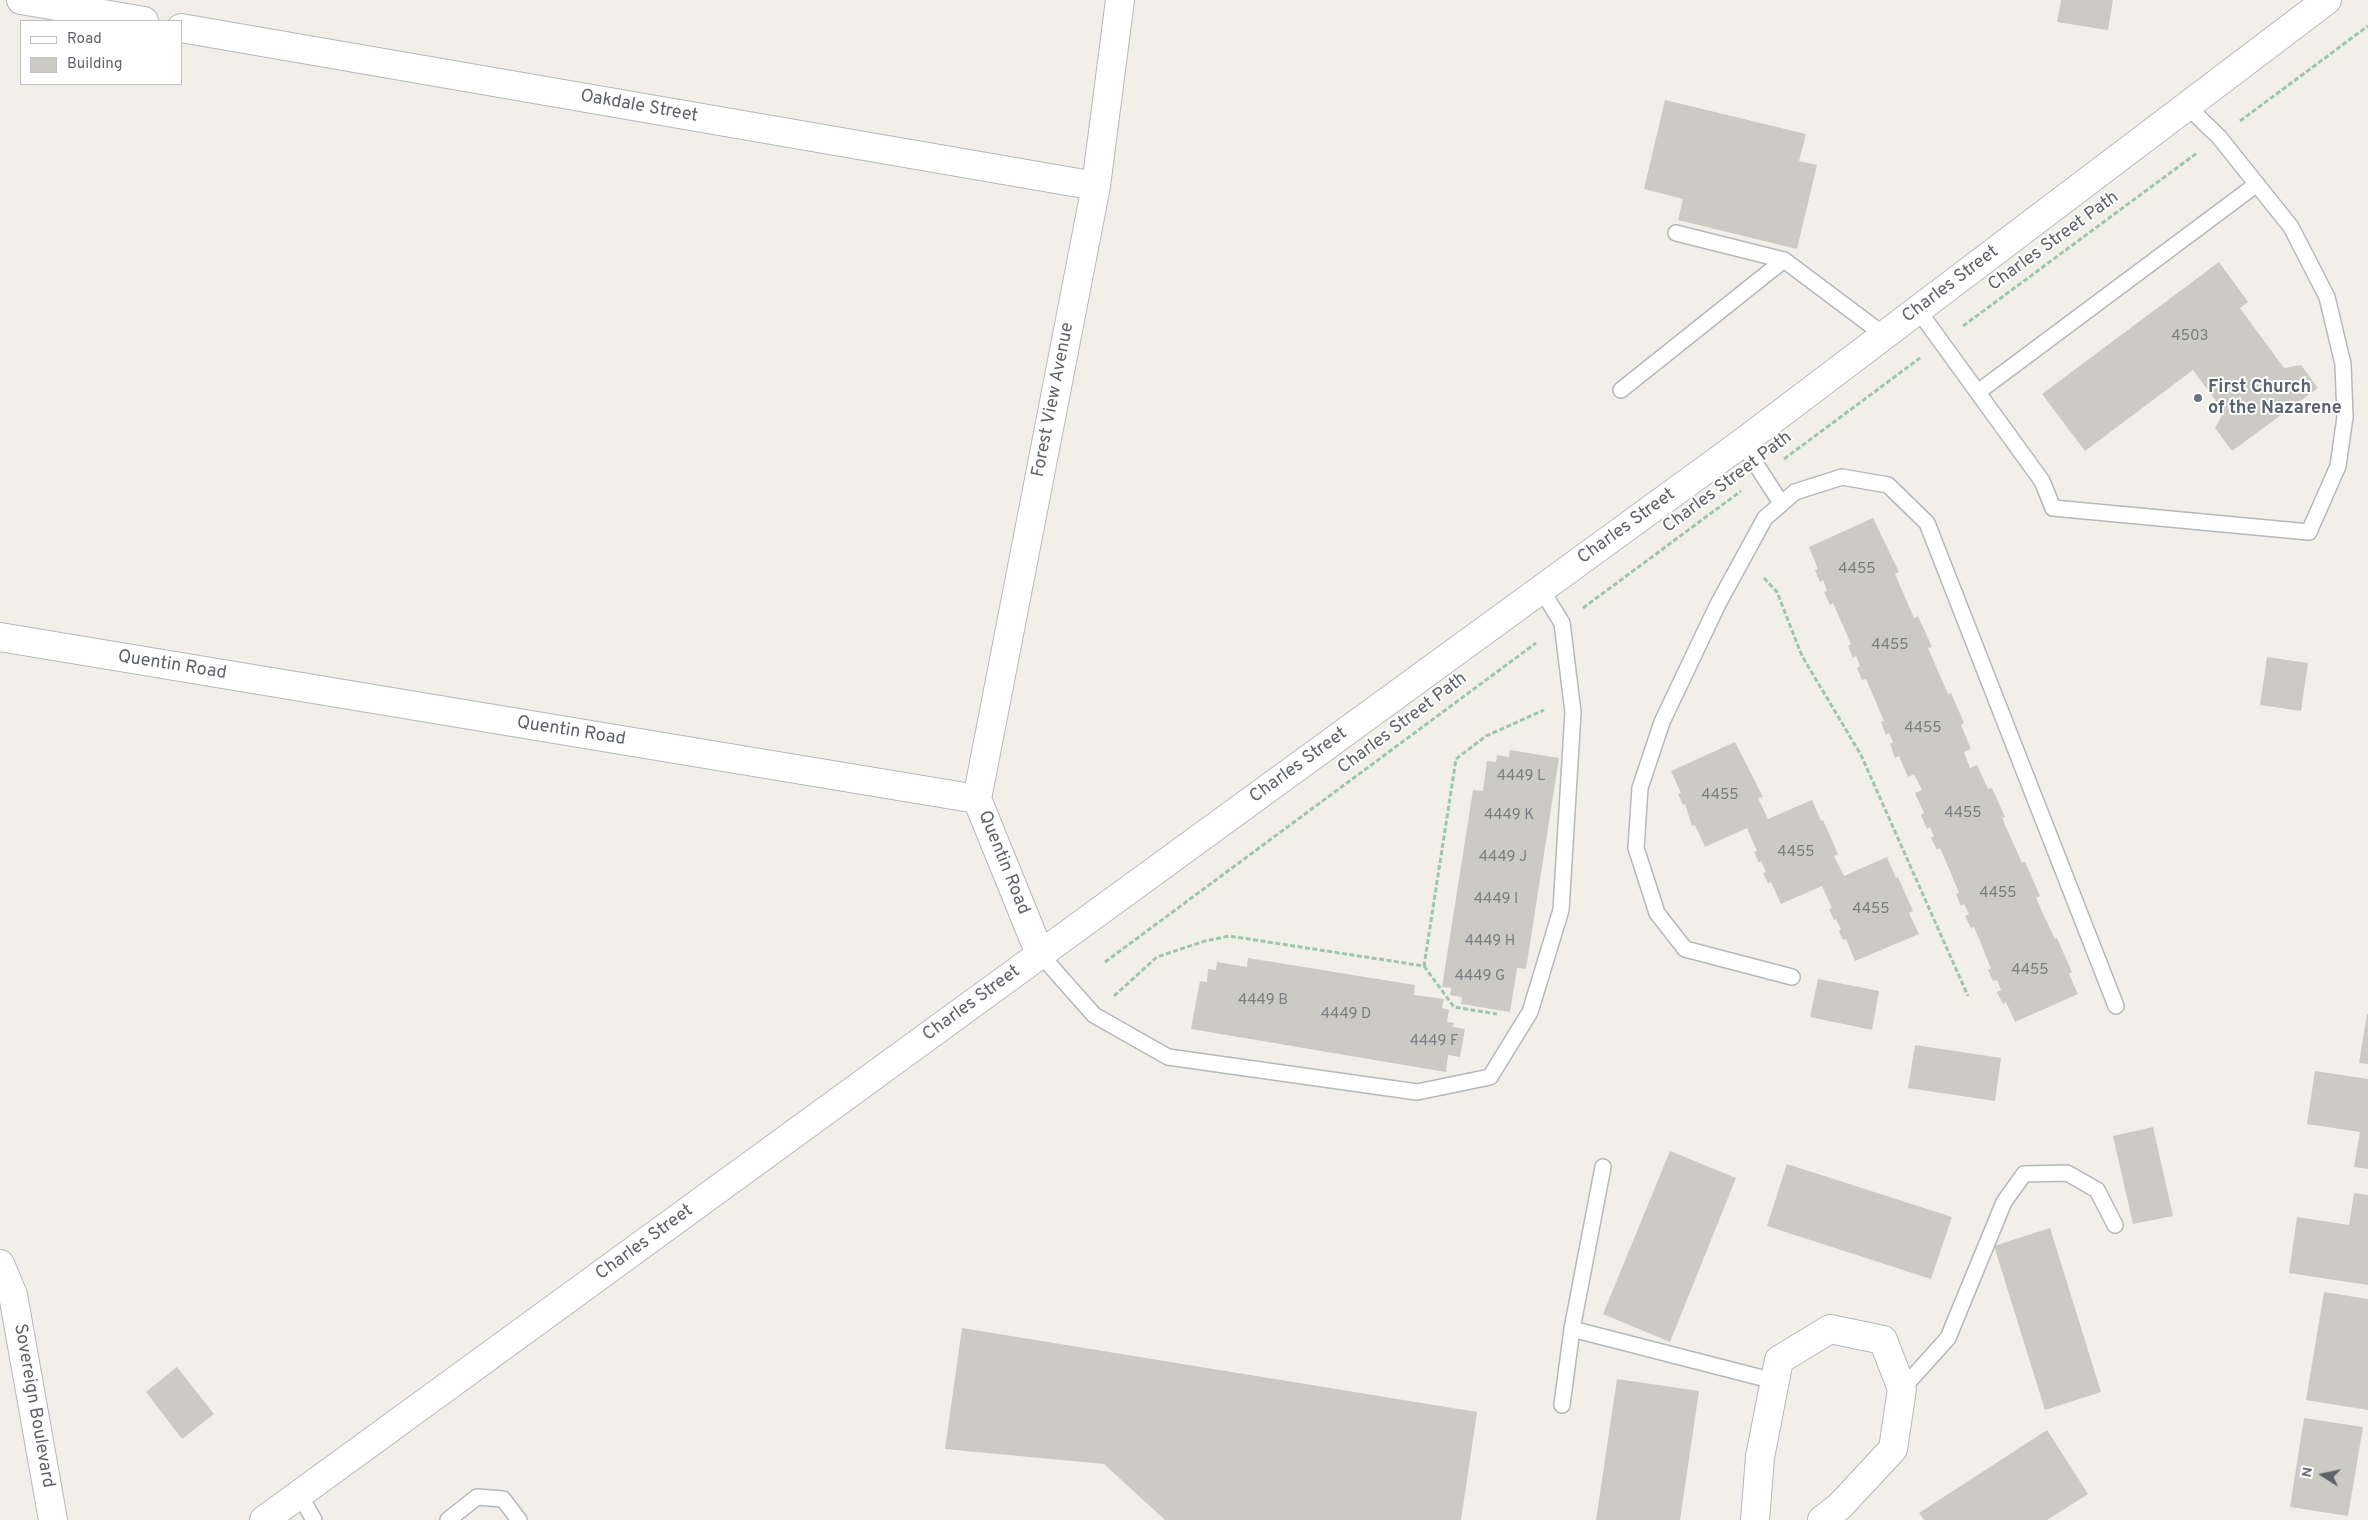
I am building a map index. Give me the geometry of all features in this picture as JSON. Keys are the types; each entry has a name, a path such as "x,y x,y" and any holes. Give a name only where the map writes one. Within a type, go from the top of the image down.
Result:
{"street":[{"path":"21,0 138,20"},
{"name":"Forest View Avenue","path":"977,799 1096,186 1120,0"},
{"name":"Charles Street","path":"264,1520 1742,443 2327,0"},
{"name":"Oakdale Street","path":"182,28 1096,186"},
{"name":"Quentin Road","path":"0,637 977,799 1040,954"},
{"name":"Sovereign Boulevard","path":"0,1264 53,1520"},
{"path":"1755,1520 1760,1456 1778,1360 1830,1329 1883,1340 1902,1389 1893,1449 1840,1506 1822,1520"}],"lane":[{"path":"1918,310 1943,341 2042,481 2052,508 2309,532 2338,466 2345,417 2344,364 2327,297 2291,227 2219,137 2188,107"},
{"path":"1978,392 2257,184"},
{"path":"1676,232 1784,260 1884,335"},
{"path":"1621,390 1784,260"},
{"path":"1742,443 1781,503"},
{"path":"1792,977 1685,949 1657,913 1636,848 1640,788 1662,722 1718,604 1765,518 1795,492 1842,477 1888,485 1928,523 2116,1006"},
{"path":"1040,954 1094,1015 1168,1057 1416,1092 1490,1076 1526,1019 1561,910 1574,712 1562,623 1541,589"},
{"path":"1562,1405 1572,1329 1603,1167"},
{"path":"1902,1389 1948,1338 2004,1202 2024,1174 2067,1173 2098,1190 2115,1225"},
{"path":"1572,1329 1774,1381"},
{"path":"299,1494 314,1520"},
{"path":"448,1520 477,1496 503,1499 519,1520"}],"path":[{"name":"Charles Street Path","path":"1104,962 2368,26"},
{"path":"1742,560 1777,592 1802,656 1861,755 1968,996"},
{"path":"1526,1019 1454,1007 1424,966 1456,759 1486,736 1572,698"},
{"path":"1094,1015 1157,957 1205,940 1229,936 1424,966"}],"building":[{"path":"2061,0 2113,0 2108,30 2057,22"},
{"path":"1665,100 1806,134 1799,161 1817,165 1797,249 1678,220 1683,199 1644,189"},
{"path":"2219,262 2248,302 2240,308 2284,368 2301,365 2318,388 2232,451 2215,428 2224,412 2193,370 2085,451 2042,394"},
{"path":"1873,518 1899,572 1895,574 1914,618 1918,616 1932,647 1928,648 1948,694 1951,693 1964,723 1961,725 1971,749 1964,752 1970,768 1977,765 1988,789 1992,788 2005,817 2002,818 2022,863 2025,862 2040,896 2036,898 2072,972 2069,974 2078,994 2015,1022 2006,1002 2003,1004 1997,992 2001,990 1997,980 1993,981 1988,970 1991,969 1974,927 1971,928 1965,916 1969,914 1964,904 1961,906 1956,894 1959,893 1940,848 1937,850 1931,838 1934,836 1930,827 1927,829 1921,815 1924,813 1915,793 1922,790 1914,774 1908,777 1899,756 1895,758 1890,744 1893,742 1889,733 1886,735 1881,722 1884,721 1866,679 1862,680 1857,668 1860,666 1856,656 1853,658 1848,646 1851,644 1833,603 1830,605 1824,592 1827,591 1823,580 1820,582 1815,570 1818,569 1809,547"},
{"path":"2267,657 2308,663 2301,711 2260,705"},
{"path":"1735,742 1763,797 1758,798 1768,819 1812,800 1838,854 1834,856 1844,876 1887,857 1913,911 1909,913 1919,934 1855,961 1846,939 1843,940 1839,931 1841,929 1836,919 1834,920 1829,909 1832,908 1822,886 1781,904 1771,882 1768,883 1763,873 1766,872 1754,852 1757,851 1747,828 1705,847 1695,825 1692,826 1685,804 1683,805 1678,794 1681,793 1671,771"},
{"path":"1510,750 1559,758 1526,969 1517,968 1510,1012 1461,1004 1462,997 1450,995 1451,988 1442,987 1473,790 1483,791 1487,761 1496,762 1497,755 1509,757"},
{"path":"1248,958 1415,985 1414,995 1444,999 1442,1008 1449,1010 1447,1022 1454,1023 1453,1027 1465,1029 1460,1057 1448,1055 1446,1072 1191,1029 1200,981 1207,982 1208,969 1216,970 1217,962 1247,967"},
{"path":"1818,979 1879,991 1872,1030 1810,1017"},
{"path":"2368,1014 2368,1064 2359,1063"},
{"path":"1915,1045 2001,1058 1995,1101 1908,1088"},
{"path":"2315,1071 2368,1079 2368,1169 2354,1167 2360,1132 2307,1124"},
{"path":"2153,1127 2173,1216 2133,1224 2113,1136"},
{"path":"1670,1151 1736,1178 1670,1342 1603,1314"},
{"path":"1787,1164 1952,1217 1931,1279 1767,1226"},
{"path":"2354,1193 2368,1195 2368,1285 2289,1273 2297,1217 2349,1225"},
{"path":"2050,1228 2101,1392 2045,1410 1994,1246"},
{"path":"2324,1292 2368,1299 2368,1410 2306,1400"},
{"path":"962,1328 1477,1412 1461,1520 1165,1520 1104,1464 945,1449"},
{"path":"177,1367 214,1414 182,1439 146,1392"},
{"path":"1617,1379 1699,1391 1680,1520 1596,1520"},
{"path":"2304,1418 2363,1427 2348,1516 2290,1507"},
{"path":"2047,1430 2088,1494 2047,1520 1924,1520 1919,1513"}],"place":[{"name":"First Church of the Nazarene","path":"2198,398"}]}
